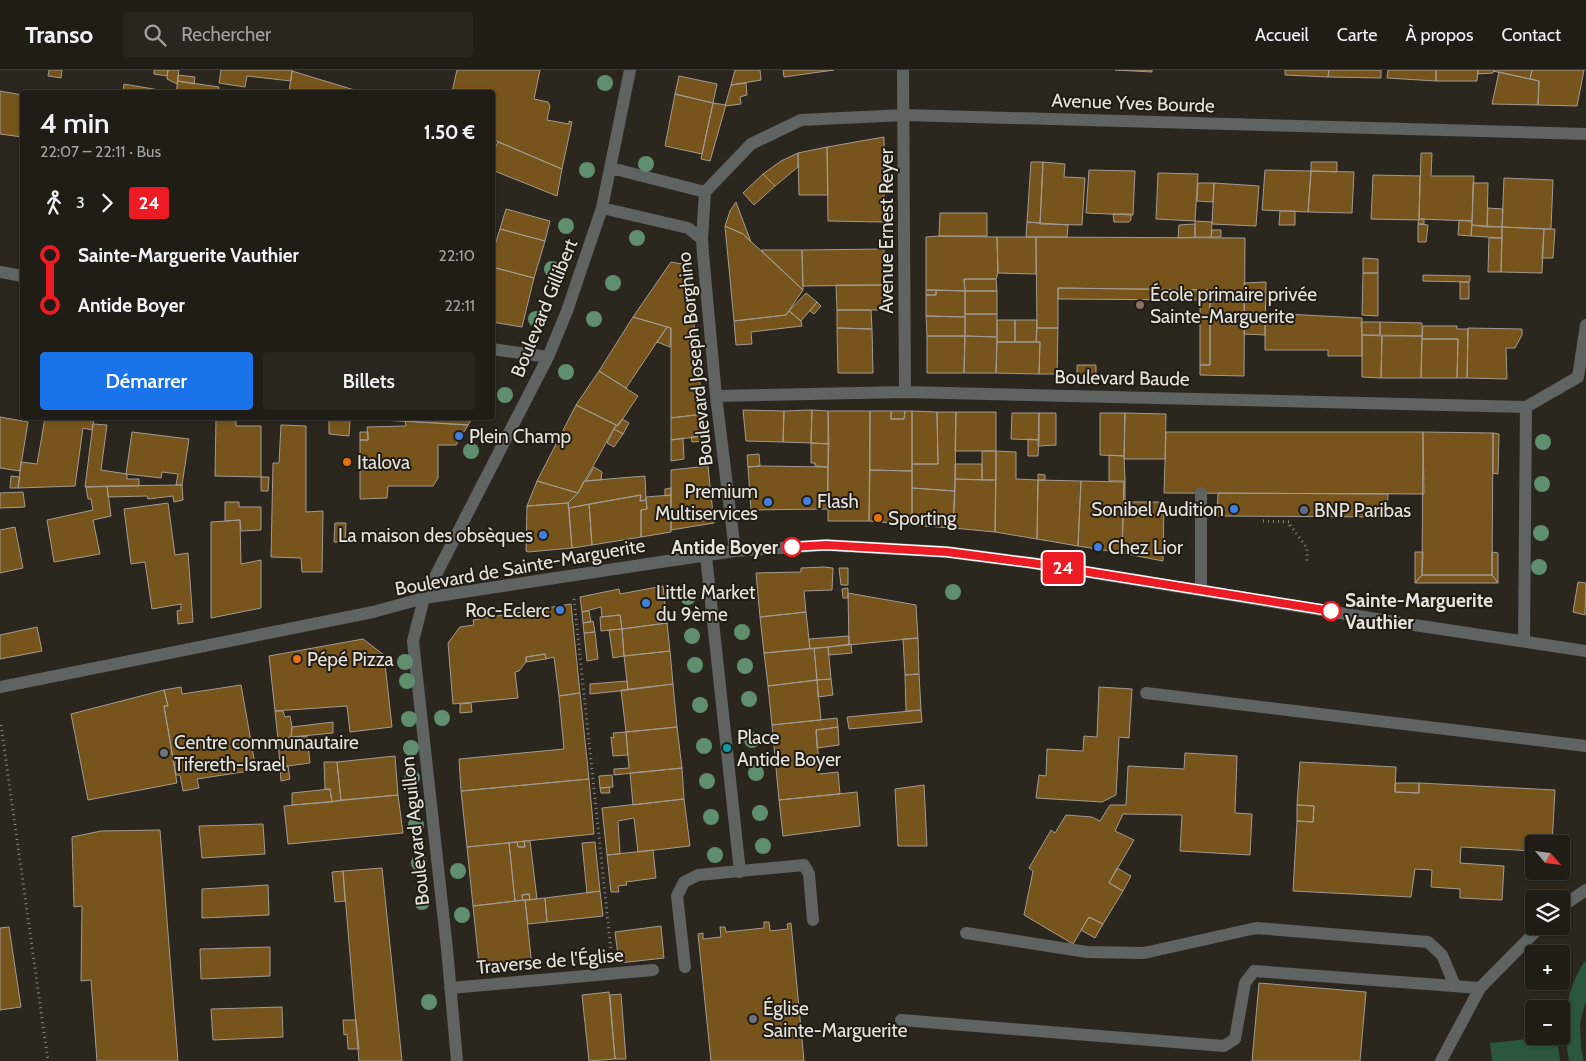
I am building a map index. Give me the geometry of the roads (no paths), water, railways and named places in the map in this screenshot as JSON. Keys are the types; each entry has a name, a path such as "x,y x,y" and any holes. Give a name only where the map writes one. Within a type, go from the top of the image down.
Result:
{"street":[{"name":"Boulevard Gillibert","path":"424,598 548,357 567,311 602,208 630,70"},
{"name":"Avenue Ernest Reyer","path":"903,70 905,392"},
{"name":"Avenue Yves Bourde","path":"705,192 751,144 801,120 904,116 1586,134"},
{"path":"611,168 705,192 702,239"},
{"name":"Boulevard Joseph Borghino","path":"602,208 688,228 702,239 716,396 735,551"},
{"path":"0,272 20,276"},
{"path":"1524,641 1526,407 1582,381 1586,325"},
{"path":"495,349 548,357"},
{"name":"Boulevard Baude","path":"716,396 905,392 1526,407"},
{"path":"1201,493 1201,590"},
{"name":"Boulevard de Sainte-Marguerite","path":"0,687 373,612 424,598 735,551 826,545 947,552 1032,563 1586,651"},
{"path":"706,556 740,872"},
{"name":"Boulevard Aguillon","path":"424,598 413,641 457,1061"},
{"path":"1146,693 1586,746"},
{"path":"685,967 678,896 684,882 698,876 804,866 809,874 813,920"},
{"path":"1570,901 1586,890"},
{"path":"966,933 1087,952 1144,953 1256,928 1428,942 1442,955 1455,986"},
{"path":"1441,1061 1480,988 1532,935"},
{"name":"Traverse de l'Église","path":"450,988 653,970"},
{"path":"901,1020 1224,1046 1235,1039 1245,983 1254,971 1480,988"}],"place":[{"name":"École primaire privée Sainte-Marguerite","path":"1140,305"},
{"name":"Plein Champ","path":"459,436"},
{"name":"Italova","path":"347,462"},
{"name":"Flash","path":"807,501"},
{"name":"Premium Multiservices","path":"768,502"},
{"name":"Sonibel Audition","path":"1234,509"},
{"name":"BNP Paribas","path":"1304,510"},
{"name":"Sporting","path":"878,518"},
{"name":"La maison des obsèques","path":"543,535"},
{"name":"Antide Boyer","path":"792,547"},
{"name":"Chez Lior","path":"1098,547"},
{"name":"Little Market du 9ème","path":"646,603"},
{"name":"Roc-Eclerc","path":"560,610"},
{"name":"Sainte-Marguerite Vauthier","path":"1331,611"},
{"name":"Pépé Pizza","path":"297,659"},
{"name":"Place Antide Boyer","path":"727,748"},
{"name":"Centre communautaire Tifereth-Israel","path":"164,753"},
{"name":"Église Sainte-Marguerite","path":"753,1019"}]}
